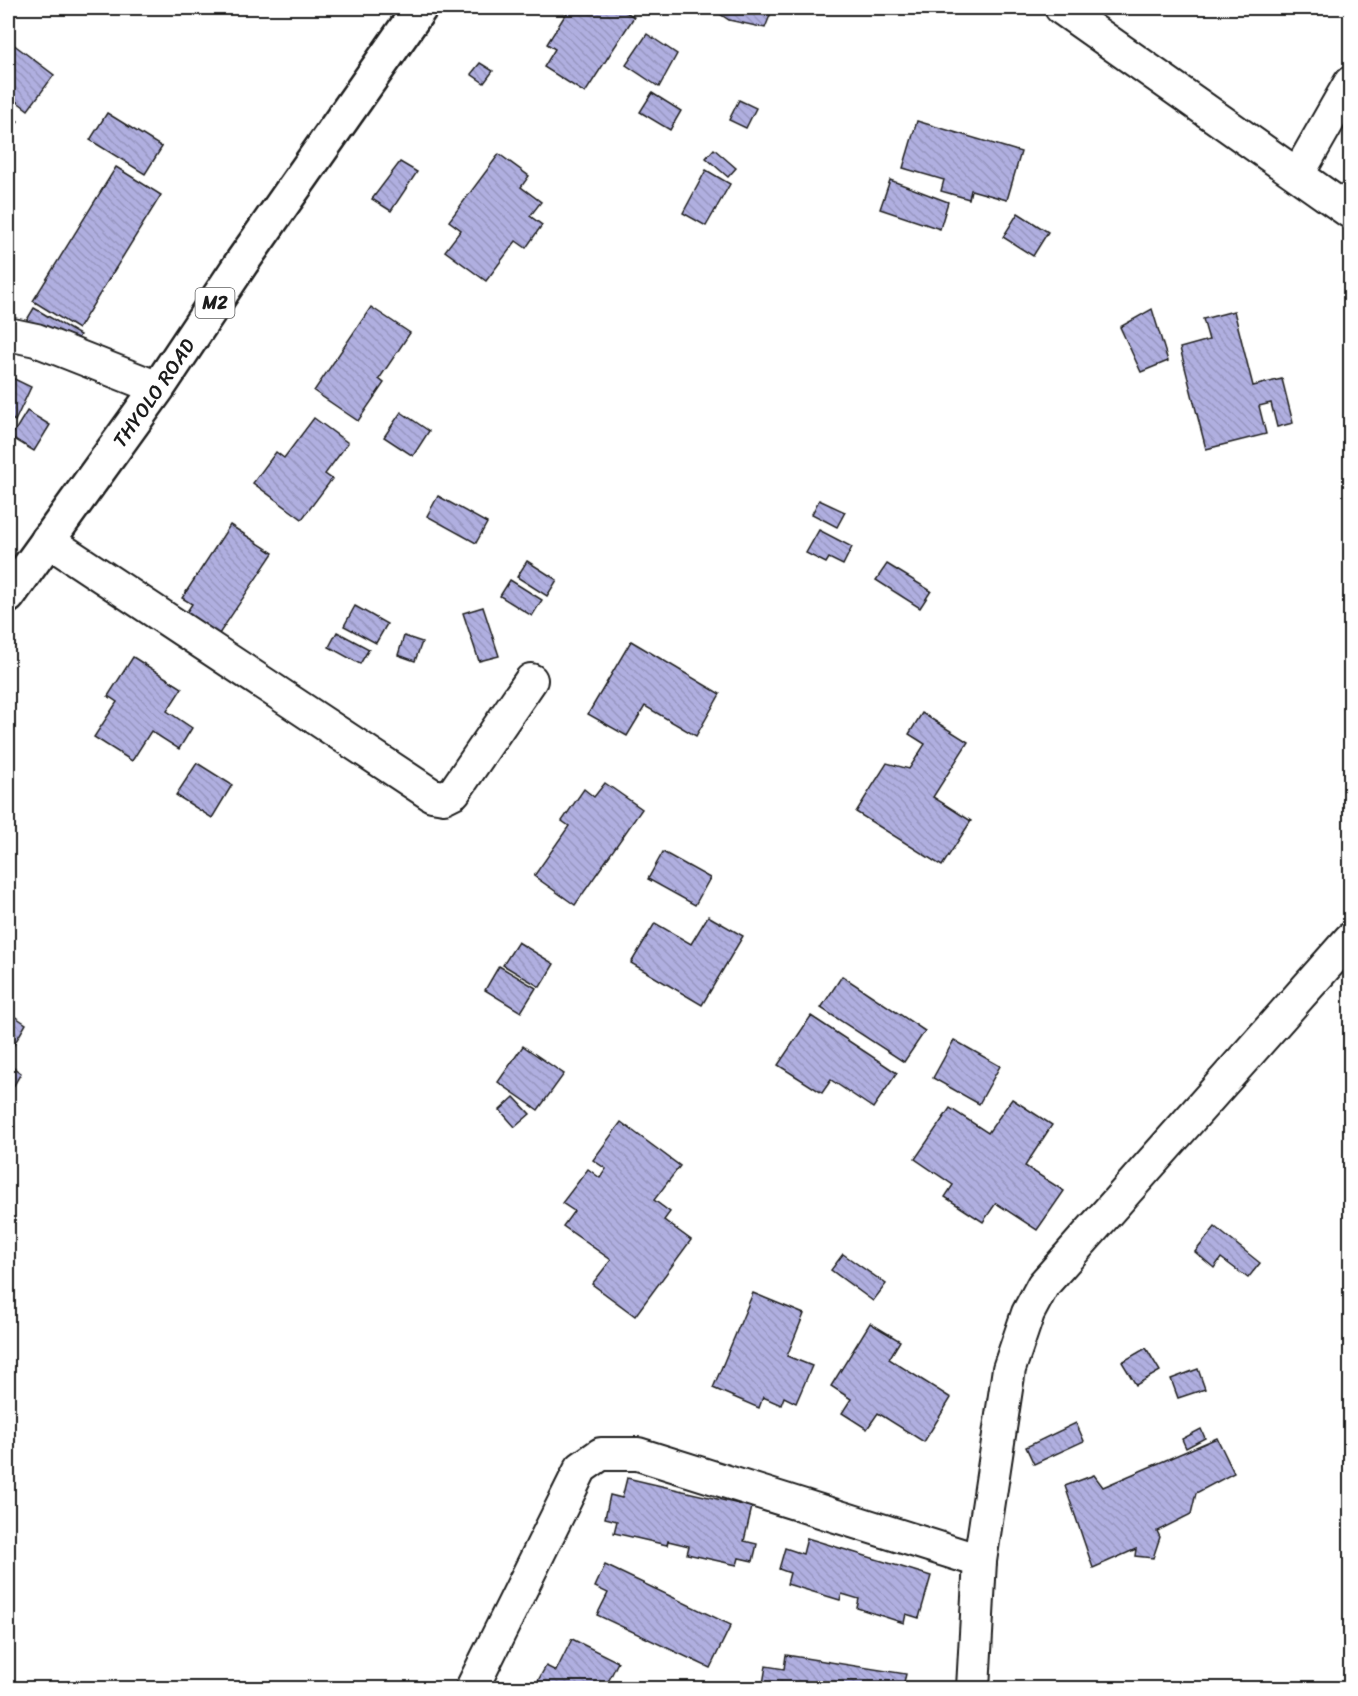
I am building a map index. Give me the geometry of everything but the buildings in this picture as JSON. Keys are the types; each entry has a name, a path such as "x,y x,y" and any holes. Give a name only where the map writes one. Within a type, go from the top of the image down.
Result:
{"highway":[{"name":"THYOLO ROAD","path":"8,596 158,388 242,262 420,8"}],"street":[{"path":"1061,8 1350,212"},
{"path":"1298,174 1350,83"},
{"path":"8,334 36,340 158,388"},
{"path":"47,540 432,795 444,797 454,792 531,680"},
{"path":"973,1689 980,1561 1009,1369 1028,1313 1043,1285 1350,939"},
{"path":"472,1689 582,1468 602,1454 638,1454 980,1561"}]}
